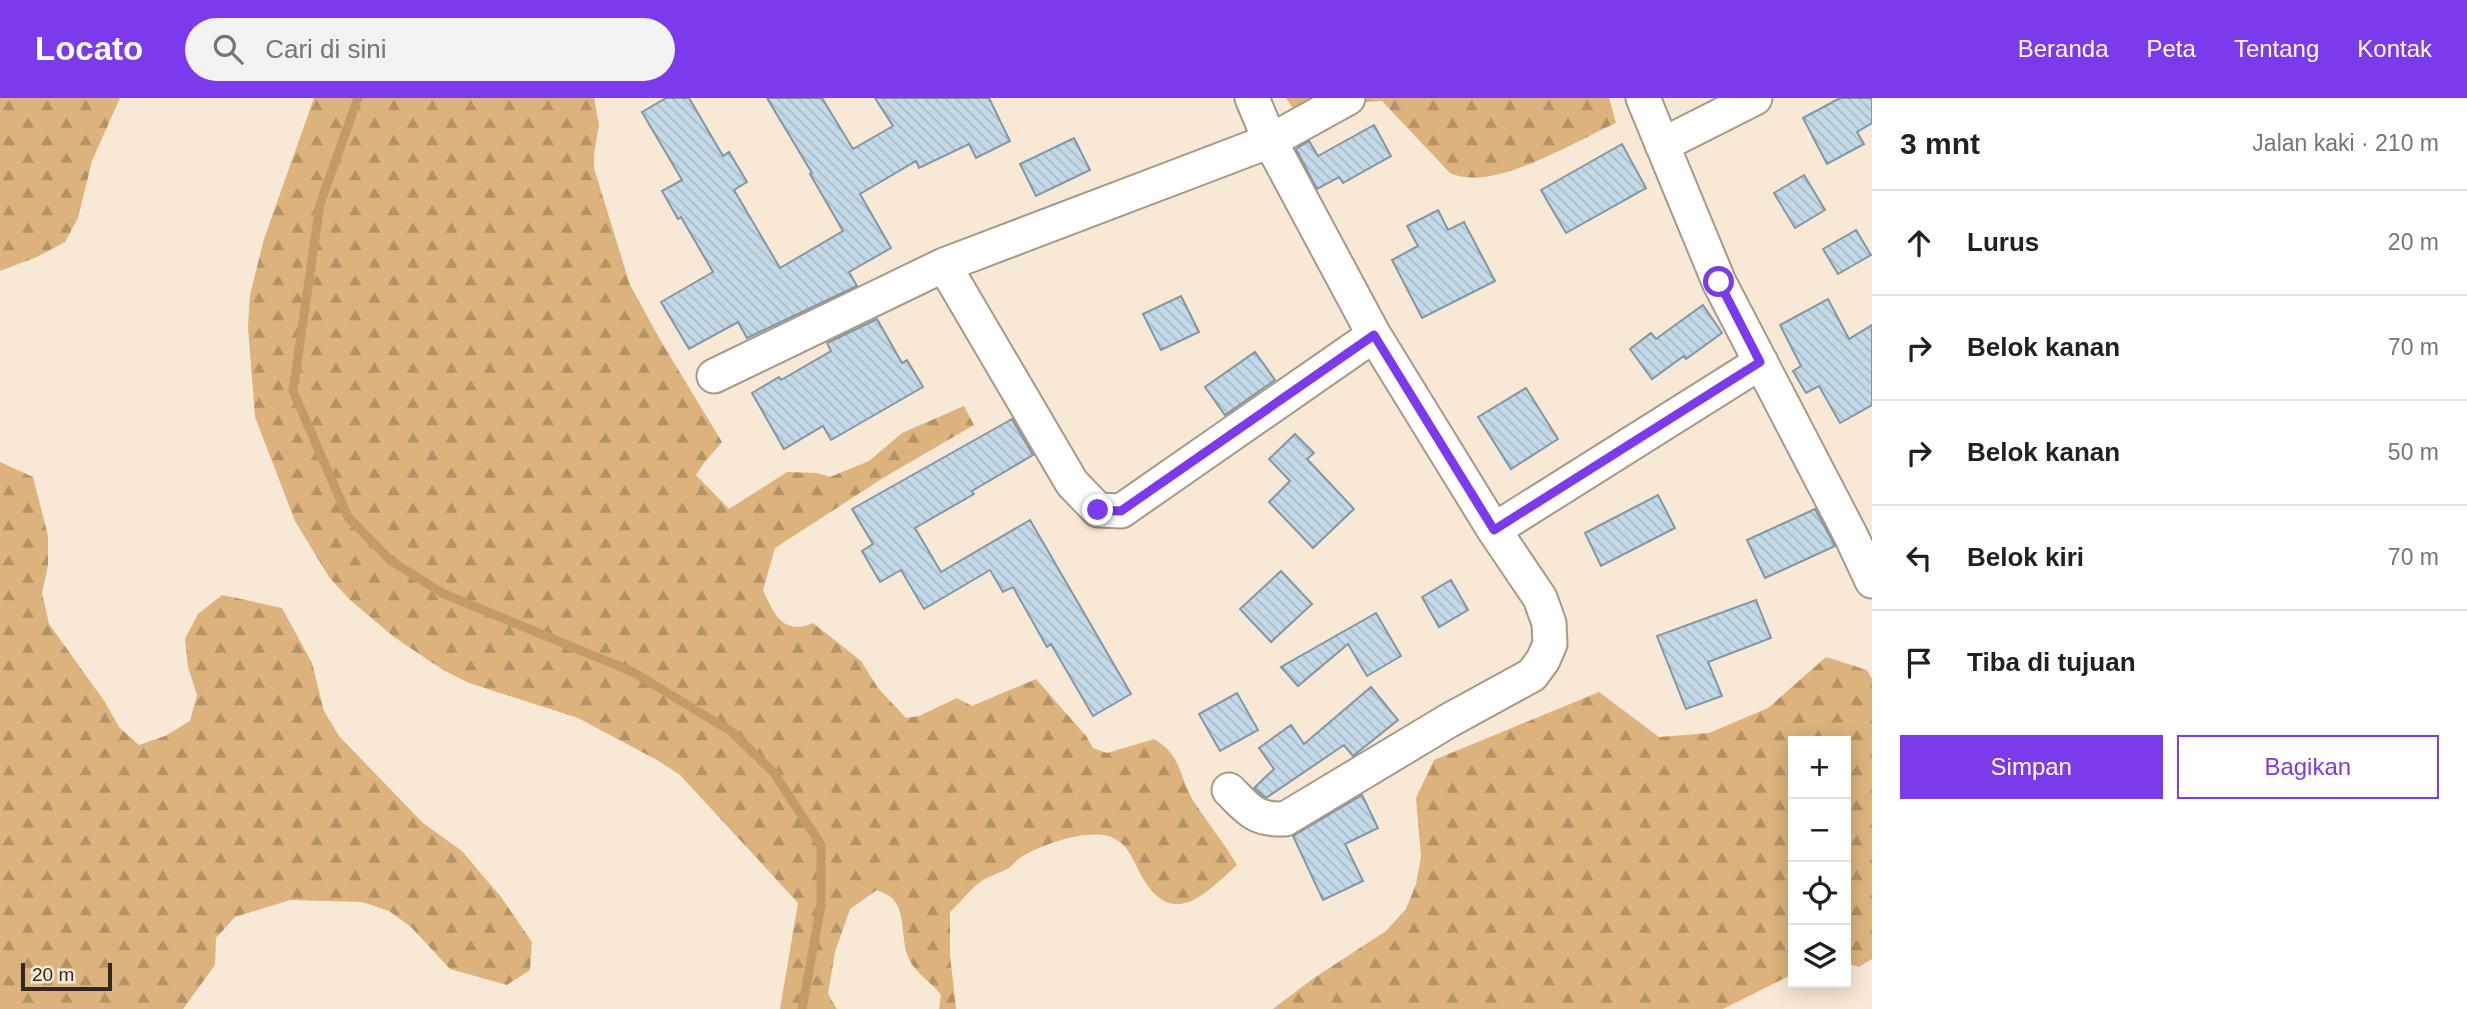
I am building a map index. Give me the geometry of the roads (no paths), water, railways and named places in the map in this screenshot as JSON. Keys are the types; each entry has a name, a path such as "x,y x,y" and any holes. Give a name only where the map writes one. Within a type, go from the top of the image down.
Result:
{"street":[{"path":"1229,790 1251,812 1267,819 1285,819 1448,721 1532,675 1550,644 1549,623 1540,598 1494,530 1374,335 1270,141 1252,98"},
{"path":"714,376 944,265 1270,141 1348,98"},
{"path":"1643,98 1719,282 1760,362 1861,532 1872,581"},
{"path":"1662,145 1755,98"},
{"path":"944,265 1072,482 1098,510 1121,511 1374,335"},
{"path":"1494,530 1760,362"}],"waterway":[{"path":"358,98 320,204 293,391 348,517 390,560 442,593 633,672 732,732 774,773 821,845 821,905 802,1009"}]}
